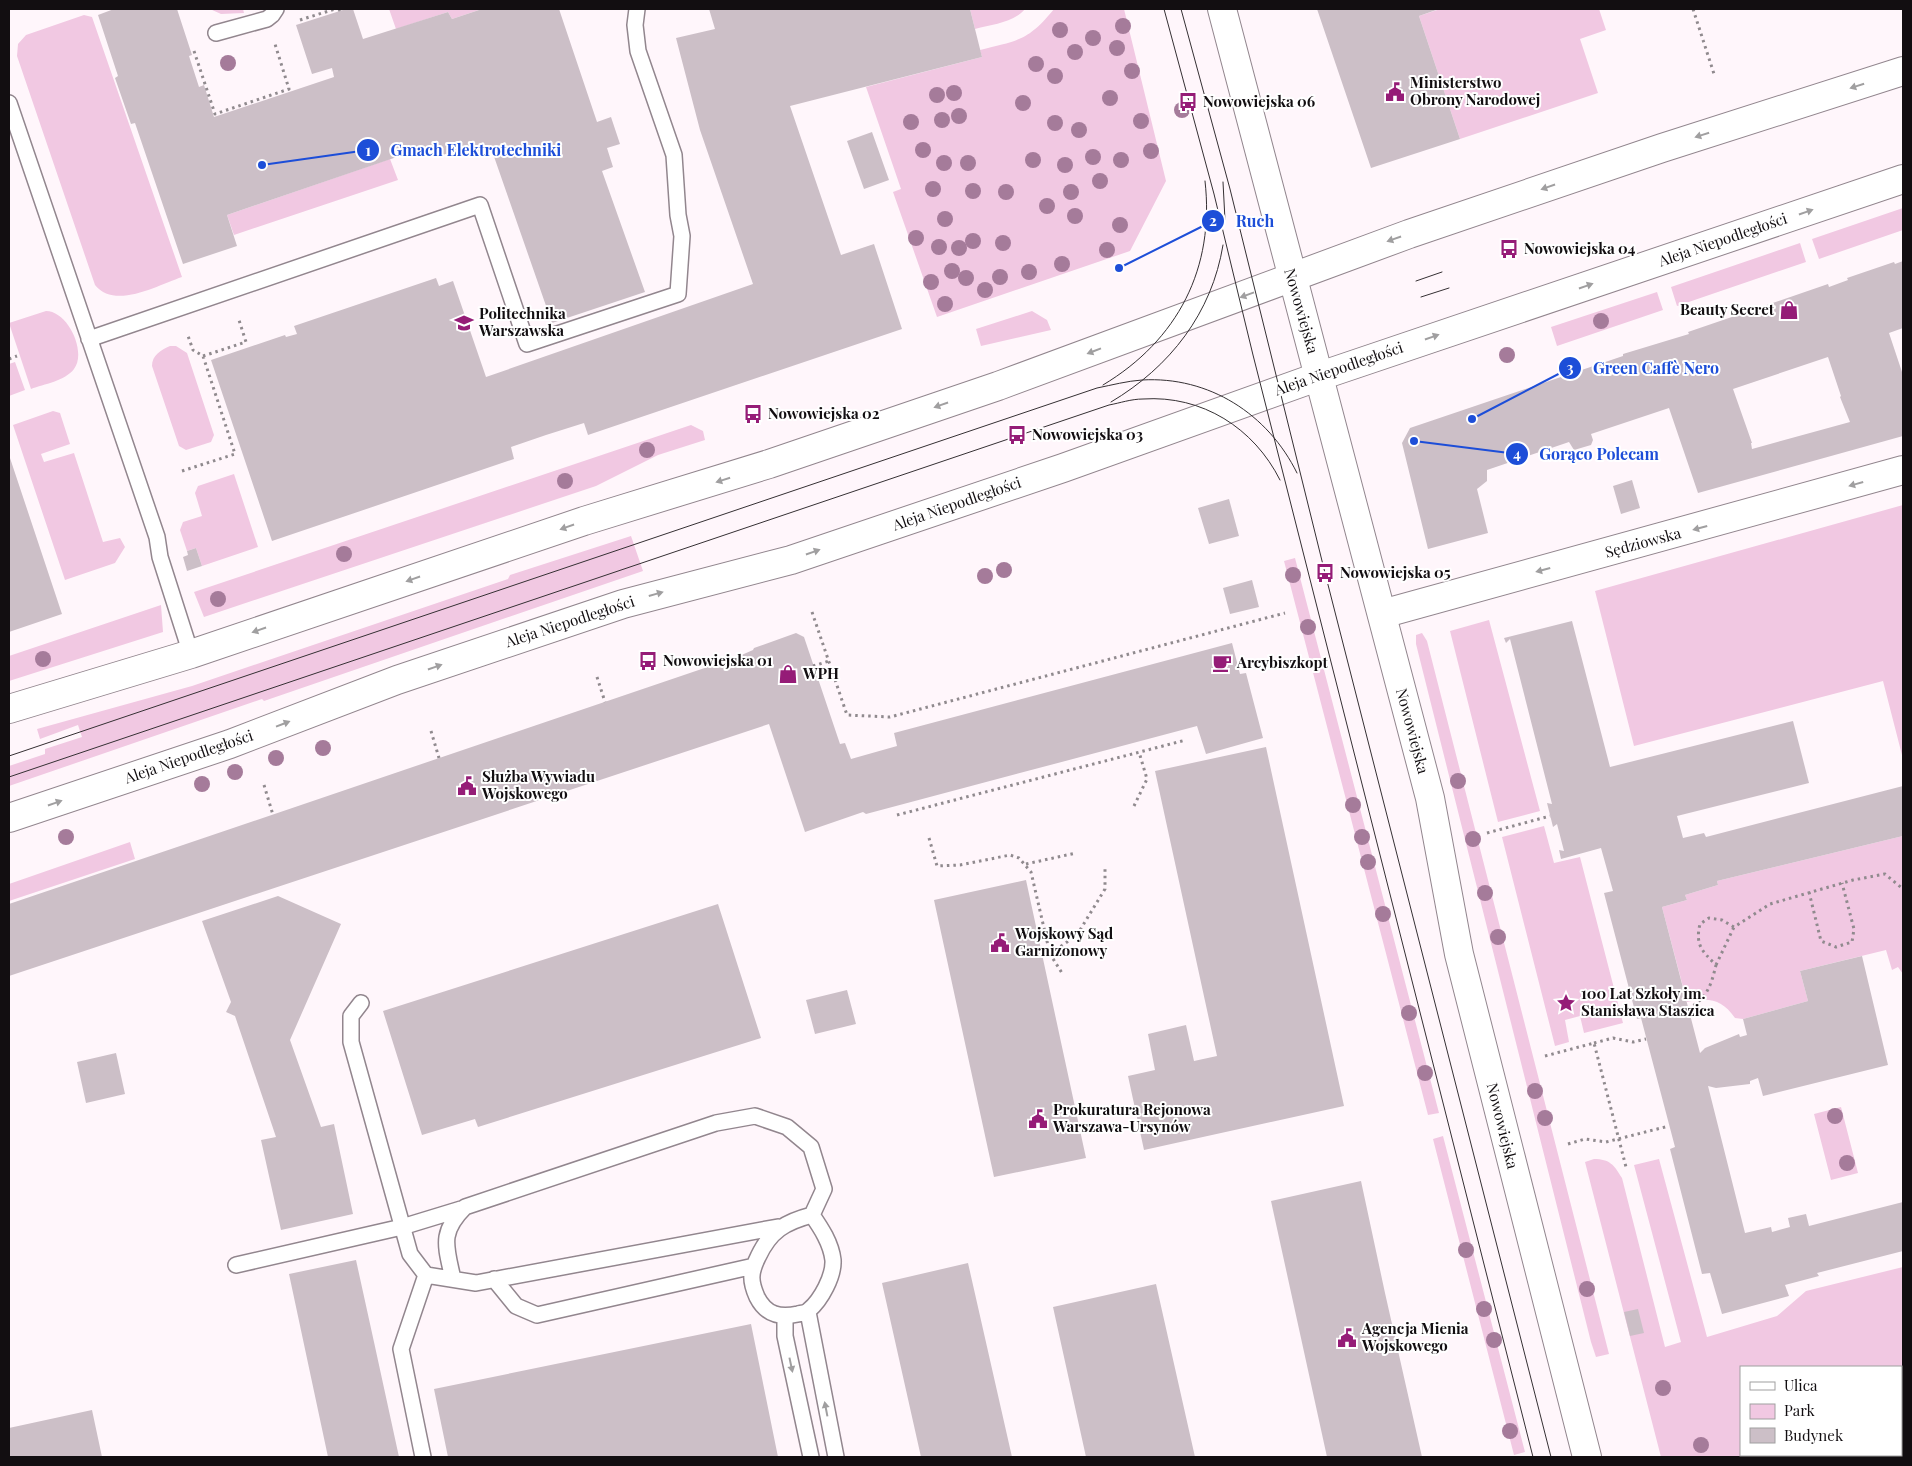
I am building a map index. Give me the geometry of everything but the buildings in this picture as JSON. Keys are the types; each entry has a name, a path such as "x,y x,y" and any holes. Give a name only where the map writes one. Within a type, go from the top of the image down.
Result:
{"main road":[{"name":"Nowowiejska","path":"1222,9 1437,826 1464,976 1587,1457"},
{"path":"9,709 191,654 584,521 769,464 988,389 1292,279 1409,234 1662,148 1903,71"},
{"name":"Aleja Niepodległości","path":"9,818 230,744 397,680 656,594 755,571 790,560 1063,468 1320,376 1903,179"},
{"name":"Sędziowska","path":"1382,614 1903,470"}],"lane":[{"path":"89,339 480,205 527,344 678,294 682,236 678,215 674,155 638,51 635,25 638,9"},
{"path":"216,33 271,14"},
{"path":"9,103 157,537 160,557 191,654"},
{"path":"236,1265 402,1227 465,1208 716,1123 754,1116 787,1127 811,1147 824,1189 812,1215 778,1227 476,1283 426,1274 410,1254 402,1227 350,1042 351,1016 361,1003"},
{"path":"453,1279 445,1243 451,1221 465,1208"},
{"path":"778,1227 760,1252 750,1283 760,1303 773,1315 785,1316 808,1312 826,1289 833,1261 826,1236 812,1215"},
{"path":"494,1279 516,1306 537,1316 754,1266"},
{"path":"423,1457 401,1349 426,1274"},
{"path":"808,1312 836,1457"},
{"path":"785,1316 785,1336 811,1457"}],"path":[{"path":"295,22 335,9"},
{"path":"1693,9 1715,77"},
{"path":"191,41 215,114 289,89 271,14"},
{"path":"203,356 246,342 236,311"},
{"path":"182,471 235,454 203,356 193,350 187,332"},
{"path":"9,359 17,356"},
{"path":"812,612 847,716 890,717 1285,613"},
{"path":"814,666 829,661"},
{"path":"596,677 605,702"},
{"path":"431,731 439,758"},
{"path":"896,815 1186,740"},
{"path":"1134,806 1147,779 1139,752"},
{"path":"264,784 273,815"},
{"path":"1487,833 1550,816"},
{"path":"929,838 937,866 960,865 1010,855 1019,858 1026,864 1031,872 1050,954 1062,973"},
{"path":"1026,864 1076,853"},
{"path":"1050,954 1077,935 1106,889 1105,868"},
{"path":"1688,1009 1700,1002 1710,989 1716,965 1734,926 1770,904 1842,883 1885,874 1903,889"},
{"path":"1808,892 1822,941 1836,947 1852,942 1854,929 1842,883"},
{"path":"1716,965 1700,950 1698,934 1700,924 1709,918 1722,920 1734,926"},
{"path":"1545,1056 1613,1038 1633,1042 1646,1039"},
{"path":"1594,1043 1626,1167"},
{"path":"1568,1144 1585,1139 1606,1142 1669,1126"}],"green space":[{"path":"210,9 243,9 244,13 221,14"},
{"path":"389,9 482,9 452,19 448,12 396,29"},
{"path":"970,9 1025,9 1009,20 975,29"},
{"path":"1054,9 1124,9 1166,181 1130,251 937,317 893,192 901,189 866,87 982,57 980,50 1022,38 1037,28"},
{"path":"1440,9 1599,9 1606,30 1580,39 1598,93 1460,139 1419,16"},
{"path":"84,15 92,17 182,277 149,290 125,296 103,292 95,285 17,56 18,44 26,35"},
{"path":"390,159 398,180 234,235 227,215"},
{"path":"1903,208 1903,230 1819,259 1812,239"},
{"path":"1800,243 1806,262 1677,306 1671,287"},
{"path":"1657,292 1663,310 1557,346 1551,327"},
{"path":"46,311 54,313 68,325 77,343 77,362 74,369 65,376 54,382 31,389 9,323"},
{"path":"1032,311 1047,320 1051,330 981,346 976,329"},
{"path":"170,346 176,346 187,353 214,435 211,442 186,450 179,446 152,366 155,356"},
{"path":"15,362 25,390 9,396 9,364"},
{"path":"53,411 60,413 70,444 41,454 44,462 74,453 103,542 120,538 125,547 115,563 65,580 13,425"},
{"path":"691,425 703,431 705,440 658,455 596,486 204,617 194,592"},
{"path":"234,474 258,547 202,566 196,548 187,551 180,530 183,522 202,516 195,493 198,486"},
{"path":"1903,505 1903,759 1883,681 1634,746 1595,591"},
{"path":"631,536 643,571 9,786 9,766 45,754 45,749 82,737 78,725 40,739 37,729 192,686 508,579 510,575"},
{"path":"1295,558 1439,1113 1428,1115 1284,561"},
{"path":"161,605 163,632 9,681 9,656"},
{"path":"1489,620 1540,811 1498,822 1450,631"},
{"path":"1422,633 1427,641 1609,1354 1596,1357 1591,1342 1416,644 1416,635"},
{"path":"1544,826 1554,863 1580,857 1623,1023 1584,1033 1580,1016 1565,1020 1569,1042 1555,1046 1502,837"},
{"path":"1903,836 1903,974 1898,967 1892,970 1886,950 1800,971 1808,1001 1743,1019 1735,1018 1725,1007 1714,1001 1687,1002 1662,907 1687,900 1685,895 1718,885 1717,881"},
{"path":"130,842 135,859 9,901 9,884"},
{"path":"1841,1107 1858,1173 1831,1180 1814,1114"},
{"path":"1443,1136 1525,1452 1514,1455 1433,1139"},
{"path":"1594,1159 1604,1160 1614,1166 1622,1178 1665,1347 1681,1342 1634,1165 1659,1159 1707,1337 1777,1316 1806,1291 1903,1267 1903,1457 1661,1457 1585,1162"}],"tram line":[{"path":"1164,9 1214,194 1253,355 1533,1457"},
{"path":"1181,9 1230,189 1325,573 1551,1457"},
{"path":"1103,385 1129,367 1152,346 1171,324 1186,299 1197,272 1204,243 1207,213 1205,181"},
{"path":"1223,182 1225,220"},
{"path":"1111,402 1152,372 1185,336 1209,293 1223,245"},
{"path":"1416,281 1442,272"},
{"path":"1421,297 1449,288"},
{"path":"9,756 1097,388 1142,380 1167,380 1213,392 1234,403 1270,433 1285,452 1297,473"},
{"path":"9,777 1109,405 1130,400 1165,399 1186,403 1224,418 1241,430 1256,445 1269,461 1280,480"}],"place":[{"name":"Ministerstwo Obrony Narodowej","path":"1395,92"},
{"name":"Nowowiejska 06","path":"1188,102"},
{"name":"Gmach Elektrotechniki","path":"262,165"},
{"name":"Nowowiejska 04","path":"1509,249"},
{"name":"Ruch","path":"1119,268"},
{"name":"Beauty Secret","path":"1789,310"},
{"name":"Politechnika Warszawska","path":"464,323"},
{"name":"Nowowiejska 02","path":"753,414"},
{"name":"Green Caffè Nero","path":"1472,419"},
{"name":"Nowowiejska 03","path":"1017,435"},
{"name":"Gorąco Polecam","path":"1414,441"},
{"name":"Nowowiejska 05","path":"1325,573"},
{"name":"Nowowiejska 01","path":"648,661"},
{"name":"Arcybiszkopt","path":"1222,663"},
{"name":"WPH","path":"788,674"},
{"name":"Służba Wywiadu Wojskowego","path":"467,786"},
{"name":"Wojskowy Sąd Garnizonowy","path":"1000,943"},
{"name":"100 Lat Szkoły im. Stanisława Staszica","path":"1566,1003"},
{"name":"Prokuratura Rejonowa Warszawa-Ursynów","path":"1038,1119"},
{"name":"Agencja Mienia Wojskowego","path":"1347,1338"}]}
